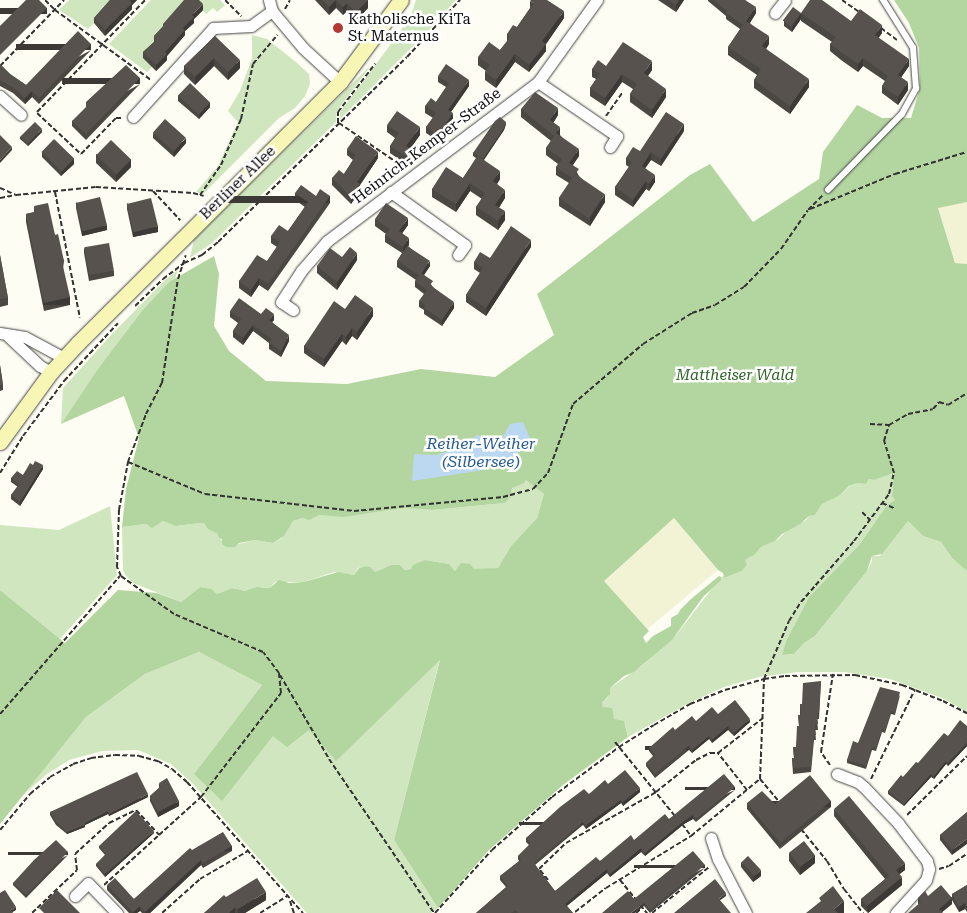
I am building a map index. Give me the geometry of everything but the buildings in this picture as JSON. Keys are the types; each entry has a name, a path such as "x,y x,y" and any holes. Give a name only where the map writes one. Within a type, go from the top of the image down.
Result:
{"street":[{"name":"Berliner Allee","path":"0,442 51,372 64,358 340,82 401,0"},
{"name":"Heinrich-Kemper-Straße","path":"293,310 281,302 301,271 327,241 413,174 538,82 597,0"},
{"path":"775,13 785,0"},
{"path":"133,117 214,28 251,26 270,6 303,48 340,82"},
{"path":"538,82 617,136 610,147"},
{"path":"0,96 21,115"},
{"path":"391,192 465,245 458,254"},
{"path":"4,334 25,337 64,358"},
{"path":"4,334 40,366 51,372"},
{"path":"837,774 864,786 898,823 922,854 929,869 926,880 896,913"},
{"path":"711,838 718,859 746,913"},
{"path":"75,896 88,883 118,913"}],"lane":[{"path":"828,190 889,128 910,103 916,89 913,51 907,36 883,0"}],"path":[{"path":"45,0 55,10 160,86"},
{"path":"0,66 64,0"},
{"path":"133,117 116,118 81,154 35,112 145,0"},
{"path":"225,0 251,26"},
{"path":"132,310 163,279 184,263 202,255 218,242 418,46 460,0"},
{"path":"842,0 862,14"},
{"path":"874,23 913,51"},
{"path":"200,195 221,165 241,118 253,64 284,26"},
{"path":"338,123 338,112 375,64"},
{"path":"600,124 623,92"},
{"path":"338,123 413,174"},
{"path":"808,210 895,174 967,152"},
{"path":"0,198 96,187 204,196"},
{"path":"0,188 16,195"},
{"path":"128,462 205,494 354,511 503,497 533,489 548,473 573,404 643,344 692,313 714,305 744,287 780,249 808,210 828,190"},
{"path":"153,191 180,220"},
{"path":"55,192 80,318"},
{"path":"182,238 186,253 178,279 162,383 146,414 128,462 119,510 117,558 120,576 174,614 263,652 279,673 329,759 434,913 492,850 552,797 619,747 690,704 725,690 764,679 833,674 878,678 915,690 967,713"},
{"path":"0,472 23,436 64,381 119,322"},
{"path":"870,424 889,426 908,414 933,409 939,402 948,405 967,393"},
{"path":"782,805 760,779 764,679 789,621 815,585 870,520 889,494 894,473 884,441 889,426"},
{"path":"882,503 894,508"},
{"path":"862,512 870,520"},
{"path":"0,714 120,576"},
{"path":"97,892 201,797 281,693 279,673"},
{"path":"825,759 821,752 833,674"},
{"path":"864,786 872,778 915,690"},
{"path":"718,753 763,718"},
{"path":"615,742 691,836"},
{"path":"548,880 539,869 566,843 656,792 696,760 710,752 718,753 747,790"},
{"path":"0,830 20,804 50,777 91,758 138,756 158,761 172,769 201,797 303,913"},
{"path":"898,823 967,756"},
{"path":"575,912 620,880 691,836 760,779"},
{"path":"32,913 77,870 76,854 109,823 136,810 159,835"},
{"path":"798,825 827,861 844,889 863,913"},
{"path":"162,913 200,878 248,851"},
{"path":"929,869 943,869 967,854"},
{"path":"652,913 707,868"},
{"path":"620,880 647,913"},
{"path":"260,913 288,898"},
{"path":"288,898 294,913"},
{"path":"636,913 642,908"}],"green space":[{"path":"69,0 116,0 88,29 59,10"},
{"path":"151,0 189,0 156,43 152,67 147,72 109,44"},
{"path":"193,0 220,0 225,5 217,12 213,8 206,14"},
{"path":"416,0 456,0 427,32 340,119 340,112 411,15"},
{"name":"Mattheiser Wald","path":"894,0 967,0 967,202 938,208 955,263 967,264 967,571 952,558 941,542 923,536 908,521 882,554 872,556 867,571 815,636 804,643 794,654 782,655 786,641 809,597 859,545 887,505 895,500 892,496 894,473 874,480 869,479 866,484 857,483 849,486 839,496 822,504 815,515 809,516 775,541 761,547 754,555 745,560 747,565 742,571 724,578 723,573 718,570 674,518 604,581 649,631 643,637 646,643 653,636 671,626 671,618 678,614 691,599 719,576 721,580 703,597 672,640 634,672 624,676 610,688 610,694 602,703 603,707 612,708 614,719 624,721 628,737 563,785 489,850 438,908 394,840 440,660 336,761 309,730 287,747 273,736 222,801 194,774 262,685 199,652 145,674 86,717 0,824 0,590 65,643 118,590 157,593 181,602 200,587 212,589 217,594 232,588 245,591 257,587 270,588 279,580 289,583 304,582 338,572 354,575 359,568 365,566 370,567 375,572 391,565 400,565 405,570 411,569 413,565 425,560 449,564 455,571 461,563 470,564 474,569 498,568 511,546 537,518 544,494 526,480 524,483 512,488 510,497 505,503 432,510 403,508 343,517 319,515 309,520 303,518 293,521 284,536 273,543 255,540 239,543 235,547 226,547 222,544 222,539 219,538 217,533 208,529 204,523 176,526 163,521 152,528 146,524 122,527 126,489 139,438 124,396 61,424 95,373 142,311 169,282 214,256 219,274 214,326 229,351 266,381 347,384 421,369 495,377 554,335 537,294 690,175 710,164 753,222 819,179 823,152 857,105 882,118 911,118 920,88 919,48 909,23"},
{"path":"252,35 267,39 296,62 309,74 310,84 305,96 295,108 279,118 203,194 196,192 218,166 238,122 228,111 240,91 252,58"},
{"path":"372,64 337,111 336,122 212,243 190,258 194,239"},
{"path":"967,202 967,264 955,263 938,207"},
{"path":"178,270 175,279 169,282 95,373 61,424 63,388 113,333 166,279"},
{"path":"894,473 892,496 895,500 887,505 859,545 809,597 786,641 782,655 794,654 804,643 815,636 867,571 872,561 872,556 880,556 908,521 923,536 941,542 952,558 967,571 967,712 942,698 890,679 844,672 798,672 759,677 724,687 689,703 628,737 625,724 614,719 608,708 603,708 602,703 608,697 610,688 643,665 676,635 721,577 724,576 724,578 742,571 747,565 744,560 751,557 761,547 777,540 790,528 806,520 809,516 815,515 822,504 839,496 850,486 857,483 866,484 869,479 874,480"},
{"path":"526,479 544,494 537,518 511,546 498,568 482,570 459,567 455,571 449,564 425,560 411,569 405,570 400,565 391,565 375,572 365,566 358,568 354,575 334,572 304,582 275,582 270,588 262,587 245,591 232,588 217,594 212,589 200,587 181,602 133,583 123,570 122,527 146,524 149,526 163,521 177,526 204,523 217,533 226,547 255,540 273,543 282,538 293,521 319,515 343,516 403,508 432,510 505,503 512,488"},
{"path":"110,506 117,575 60,639 0,590 0,525 59,530"},
{"path":"674,518 718,570 646,631 602,578"},
{"path":"199,652 262,685 194,774 273,736 309,730 336,760 440,659 394,840 438,908 431,913 307,913 193,784 171,764 138,750 102,751 69,760 47,774 23,795 86,717 145,674"}],"water":[{"name":"Reiher-Weiher (Silbersee)","path":"523,422 532,443 507,460 484,470 412,481 414,454 437,455 467,444 477,435 501,440 510,424"}],"place":[{"name":"Katholische KiTa St. Maternus","path":"338,28"}]}
